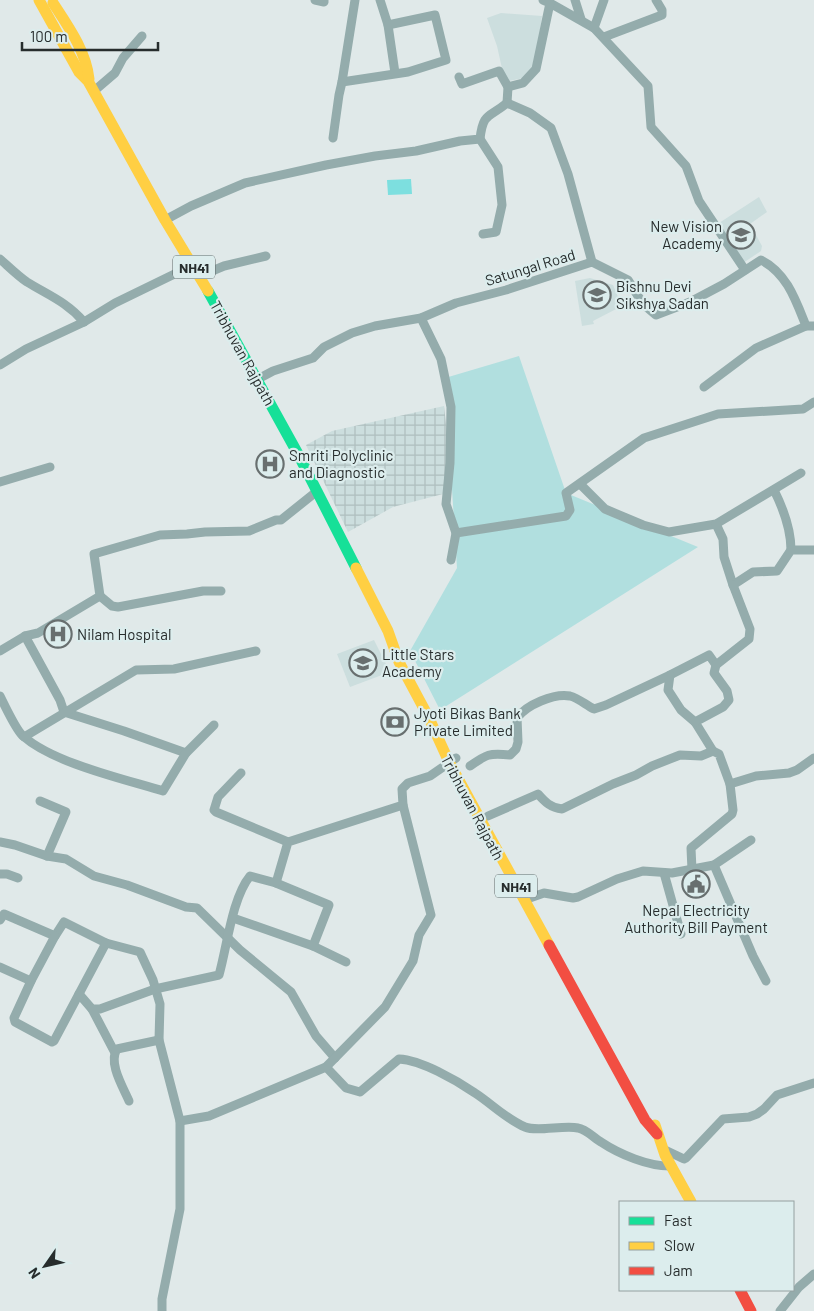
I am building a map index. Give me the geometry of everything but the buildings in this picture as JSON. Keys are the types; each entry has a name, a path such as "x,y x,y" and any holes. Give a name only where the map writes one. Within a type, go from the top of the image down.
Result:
{"highway":[{"name":"Tribhuvan Rajpath","path":"39,0 80,72 91,86 165,220 200,276 258,379 388,630 406,656 437,715 452,760 654,1120 657,1134 690,1201"},
{"name":"Tribhuvan Rajpath","path":"52,0 85,58 91,86"},
{"name":"Tribhuvan Rajpath","path":"452,760 488,816 528,898"},
{"path":"741,1291 751,1311"}],"street":[{"path":"315,0 324,2 324,0"},
{"path":"333,138 355,0"},
{"path":"380,0 388,25 395,73"},
{"path":"575,0 581,19"},
{"path":"594,28 604,0"},
{"path":"604,37 662,15 662,10 656,0"},
{"path":"508,87 523,83 536,69 547,2 581,19 594,28 648,86 651,126 686,166 699,201 745,270"},
{"path":"342,82 408,72 446,60 435,15 388,25"},
{"path":"91,86 115,74 124,58 142,36"},
{"path":"459,77 462,84 499,71 508,87 508,104"},
{"path":"483,234 496,232 502,205 498,167 480,139 482,123 489,114 508,104"},
{"path":"508,104 530,113 551,128 568,174 592,262"},
{"path":"165,220 191,206 245,183 326,165 480,139"},
{"path":"200,276 224,266 266,256"},
{"path":"0,260 26,281 75,311 84,322"},
{"name":"Satungal Road","path":"258,379 273,371 313,358 324,347 352,333 375,326 422,318 456,303 506,290 592,262 628,280 643,304 656,315 690,302 724,284 762,260 779,272 791,289 810,326"},
{"path":"0,365 26,349 84,322 115,303 193,265"},
{"path":"422,318 441,359 451,407 450,463 446,504 456,533 451,560"},
{"path":"704,388 756,348 810,326"},
{"path":"456,533 566,516 570,510 566,493 644,438 718,414 803,409 814,402"},
{"path":"0,482 50,467"},
{"path":"580,484 605,509 643,525 669,532 716,524 801,473"},
{"path":"733,585 753,572 778,571 791,550 791,541 786,523 780,502 774,490"},
{"path":"222,590 203,591 118,607 112,606 100,596 94,554 160,535 249,531 280,520 316,492"},
{"path":"695,722 723,707 730,700 714,673 716,666 749,639 750,629 733,585 724,557 723,539 716,524"},
{"path":"791,550 814,550"},
{"path":"0,651 25,636 38,632 100,596"},
{"path":"25,636 60,700 64,712"},
{"path":"24,737 136,670 174,669 256,651"},
{"path":"470,766 492,753 510,755 516,749 518,742 517,718 523,710 537,703 560,695 572,696 594,709 670,675 709,655 716,666"},
{"path":"670,675 668,690 681,710 695,722 713,752 718,754 730,784 733,810 732,814 691,848 692,870"},
{"path":"0,696 24,737 41,749 62,758 163,791 186,753 214,725"},
{"path":"64,712 132,733 186,753"},
{"path":"488,816 538,794 544,801 555,808 562,809 652,766 680,756 701,756 713,752"},
{"path":"730,784 756,776 789,773 798,770 814,758"},
{"path":"180,1121 209,1116 326,1067 384,1007 413,961 419,935 431,915 403,805 402,789 408,783 430,776 452,760"},
{"path":"240,773 218,797 214,810 288,842 403,805"},
{"path":"40,801 66,812 48,856"},
{"path":"528,898 544,893 573,898 617,879 643,871 672,873 714,865 751,840"},
{"path":"0,842 48,856 66,859 94,876 127,885 186,907 196,908 263,970 291,992 316,1036 335,1058"},
{"path":"276,883 288,842"},
{"path":"714,865 753,956 766,981"},
{"path":"664,873 681,934"},
{"path":"0,874 7,874 18,878"},
{"path":"92,1010 100,1009 155,989 219,976 243,884 250,876 276,883 330,905 313,946"},
{"path":"0,920 4,914 55,936"},
{"path":"233,918 313,946 346,962"},
{"path":"106,943 54,1041 49,1042 15,1022 14,1018 31,981 64,922 106,943 140,952 153,980 160,1004 159,1040 180,1121 180,1209 162,1299 162,1311"},
{"path":"0,967 31,981"},
{"path":"79,994 92,1010 114,1052 114,1064 129,1101"},
{"path":"114,1052 117,1049 159,1040"},
{"path":"326,1067 346,1088 360,1092 399,1059 408,1060 429,1067 474,1092 501,1113 527,1128 580,1128 603,1143 647,1164 658,1167 672,1166"},
{"path":"665,1150 684,1159 723,1119 749,1117 757,1114 777,1095 814,1083"},
{"path":"780,1311 799,1287 814,1274"}],"shaded area":[{"path":"501,13 542,16 536,61 528,77 505,82 497,46 487,18"},
{"name":"New Vision Academy","path":"759,197 767,212 750,224 762,246 761,251 743,263 719,223"},
{"name":"Bishnu Devi Sikshya Sadan","path":"590,278 613,285 622,306 593,321 594,324 582,326 575,281"},
{"path":"519,356 566,493 698,547 440,710 410,651 457,568 445,378"},
{"path":"444,406 449,450 443,494 393,507 348,532 306,445 332,431"},
{"name":"Smriti Polyclinic and Diagnostic","path":"277,452 282,467 265,475 258,461"},
{"name":"Nilam Hospital","path":"63,620 71,636 53,646 45,632"},
{"name":"Little Stars Academy","path":"374,640 390,672 350,687 337,654"}],"water":[{"path":"411,179 412,194 388,195 387,180"}],"traffic: fast":[{"path":"208,291 298,454 356,568"}],"traffic: slow":[{"path":"39,0 79,72 88,81 165,220 208,291"},
{"path":"53,3 80,49 89,79"},
{"path":"356,568 388,631 399,662 429,718 449,762 549,945"},
{"path":"655,1125 665,1155 690,1201"}],"traffic: jam":[{"path":"549,945 645,1120 657,1134"},
{"path":"741,1291 751,1311"}],"place":[{"name":"New Vision Academy","path":"741,235"},
{"name":"Bishnu Devi Sikshya Sadan","path":"597,295"},
{"name":"Smriti Polyclinic and Diagnostic","path":"270,464"},
{"name":"Nilam Hospital","path":"58,634"},
{"name":"Little Stars Academy","path":"363,663"},
{"name":"Jyoti Bikas Bank Private Limited","path":"395,722"},
{"name":"Nepal Electricity Authority Bill Payment","path":"696,884"}]}
